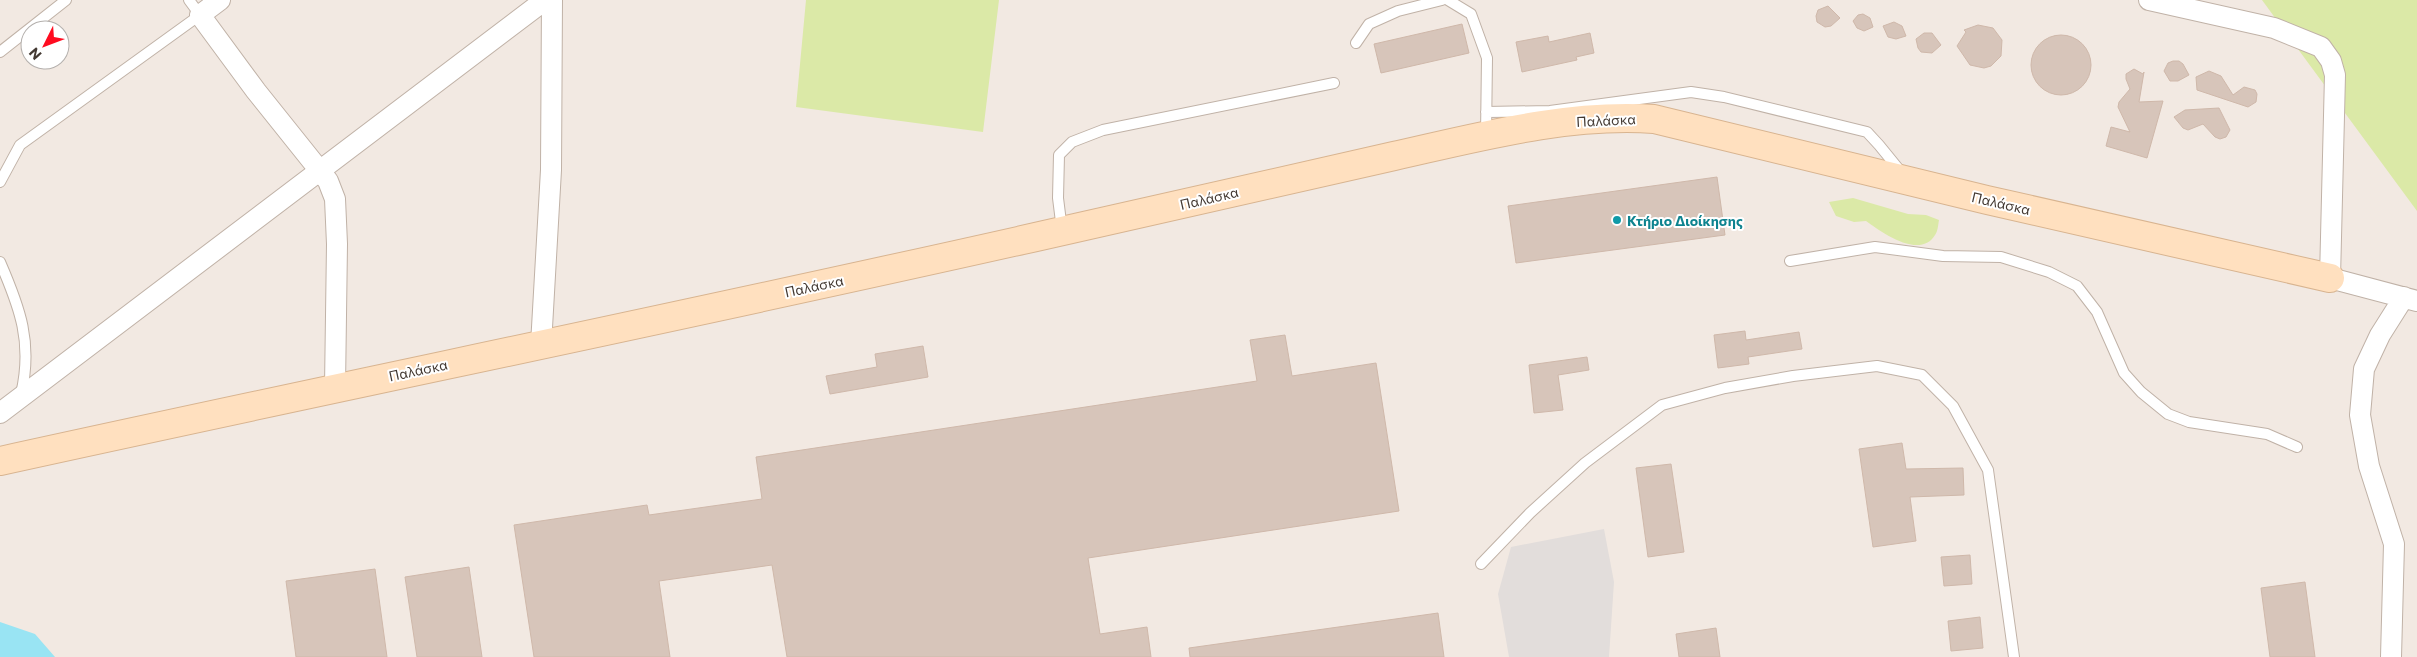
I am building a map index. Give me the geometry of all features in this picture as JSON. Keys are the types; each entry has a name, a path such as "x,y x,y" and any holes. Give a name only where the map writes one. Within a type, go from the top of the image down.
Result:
{"street":[{"path":"220,0 195,7 256,91 328,181 335,198 338,244 335,387"},
{"path":"0,413 318,170 545,0"},
{"path":"541,345 551,170 552,0"},
{"path":"2149,0 2274,28 2321,47 2330,61 2335,75 2330,278"},
{"name":"Παλάσκα","path":"0,461 335,387 541,345 1062,232 1486,124 1622,117 1654,119 2330,278 2411,299"},
{"path":"2391,657 2394,544 2369,466 2360,415 2364,370 2380,335 2411,299"}],"lane":[{"path":"0,52 66,0"},
{"path":"1356,43 1369,24 1398,11 1442,0"},
{"path":"1448,0 1471,14 1487,58 1486,124 1550,111 1691,92 1724,97 1867,132 1880,145 1907,180"},
{"path":"0,182 20,145 195,7"},
{"path":"1062,232 1058,198 1059,155 1072,142 1103,130 1334,83"},
{"path":"1790,261 1875,247 1943,256 2001,257 2049,272 2078,286 2097,312 2124,373 2141,392 2168,414 2190,422 2267,434 2297,447"},
{"path":"0,262 18,304 27,345 25,380 21,397"},
{"path":"1482,564 1530,513 1585,463 1662,405 1724,388 1793,376 1877,366 1922,375 1953,406 1988,470 2014,657"}],"green space":[{"path":"806,0 999,0 983,132 796,107"},
{"path":"2262,0 2417,0 2417,211"},
{"path":"1853,198 1908,214 1926,215 1939,220 1937,232 1928,242 1920,245 1911,244 1900,242 1890,237 1866,221 1854,222 1836,216 1829,202"}],"shaded area":[{"path":"1604,529 1614,582 1609,657 1509,657 1498,594 1511,547"}],"water":[{"path":"0,622 35,634 55,657 0,657"}],"building":[{"path":"1828,6 1840,18 1831,26 1825,27 1817,22 1816,16 1818,10"},
{"path":"1863,14 1870,18 1873,27 1864,31 1857,28 1853,21 1858,15"},
{"path":"1894,22 1902,26 1906,36 1896,39 1888,37 1883,26"},
{"path":"1462,24 1469,53 1381,73 1374,44"},
{"path":"1978,25 1993,28 2002,40 2001,56 1991,66 1984,68 1970,65 1957,46 1966,32 1964,30"},
{"path":"1590,33 1594,53 1576,57 1577,60 1522,72 1516,42 1548,36 1549,42"},
{"path":"1924,33 1932,33 1941,45 1932,53 1921,52 1918,48 1916,39"},
{"path":"2061,35 2078,40 2086,48 2091,65 2086,82 2078,90 2061,95 2044,90 2036,82 2031,65 2036,48 2044,40"},
{"path":"2179,61 2183,64 2189,75 2178,81 2170,81 2164,71 2168,63"},
{"path":"2134,69 2143,74 2144,72 2139,102 2163,101 2147,158 2106,146 2111,127 2130,132 2118,107 2119,102 2130,89 2126,74"},
{"path":"2209,71 2221,76 2233,95 2244,87 2255,90 2257,94 2256,102 2248,107 2197,90 2196,77"},
{"path":"2219,108 2230,130 2226,137 2220,139 2215,137 2203,124 2188,130 2183,128 2174,117 2185,110"},
{"name":"Κτήριο Διοίκησης","path":"1717,177 1725,235 1516,263 1508,206"},
{"path":"1745,331 1746,340 1799,332 1802,349 1748,357 1749,364 1718,368 1714,335"},
{"path":"1285,335 1292,376 1376,363 1399,511 1088,558 1100,634 1147,627 1151,657 787,657 772,565 659,581 670,657 534,657 514,525 647,505 649,515 762,499 756,457 1257,381 1250,340"},
{"path":"923,346 928,377 830,394 826,376 877,367 875,354"},
{"path":"1587,357 1589,370 1558,375 1563,410 1534,413 1529,365"},
{"path":"1902,443 1906,469 1963,468 1964,495 1910,497 1916,541 1873,547 1859,449"},
{"path":"1671,464 1684,552 1648,557 1636,468"},
{"path":"1970,555 1972,584 1944,586 1941,557"},
{"path":"469,567 482,657 417,657 405,577"},
{"path":"375,569 387,657 296,657 286,581"},
{"path":"2305,582 2315,657 2270,657 2261,588"},
{"path":"1438,613 1444,657 1190,657 1189,648"},
{"path":"1980,617 1983,648 1951,651 1948,621"},
{"path":"1716,628 1720,657 1679,657 1676,634"}],"place":[{"name":"Κτήριο Διοίκησης","path":"1617,220"}]}
